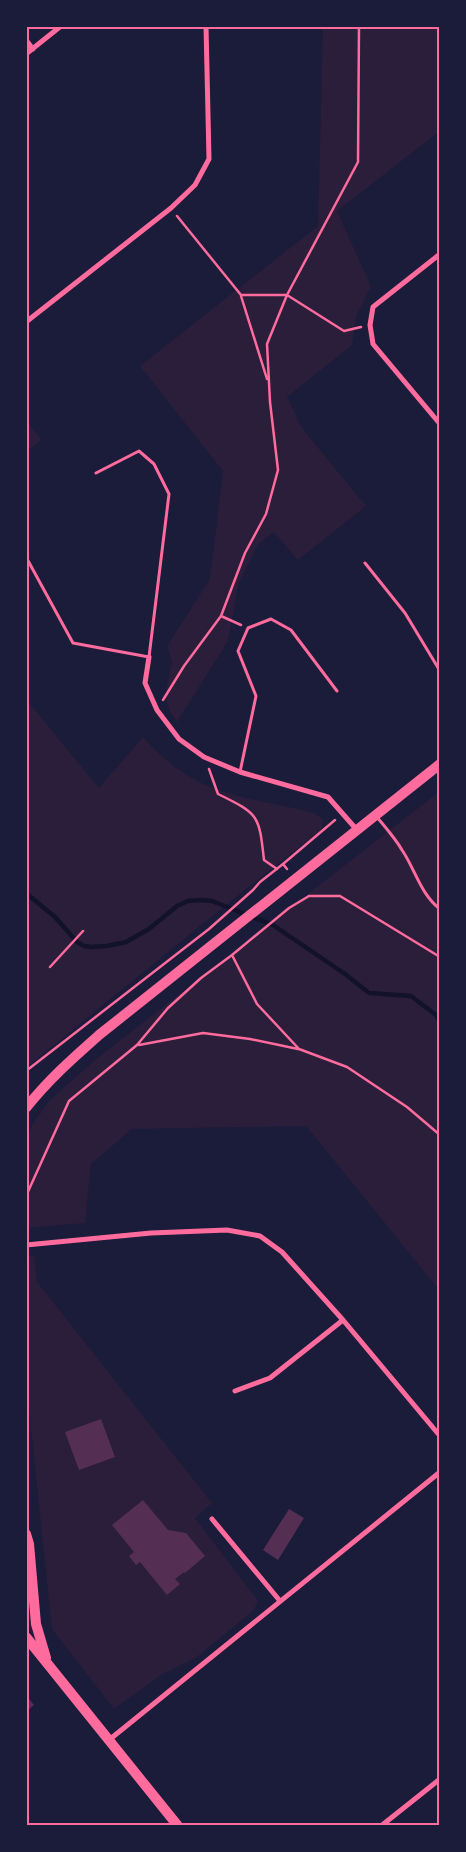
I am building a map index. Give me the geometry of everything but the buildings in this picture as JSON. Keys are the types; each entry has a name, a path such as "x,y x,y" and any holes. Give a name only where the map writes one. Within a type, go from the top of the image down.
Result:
{"main road":[{"path":"26,1108 40,1089 66,1064 440,764"},
{"path":"26,1534 29,1544 36,1624 47,1662"},
{"path":"26,1637 178,1826"},
{"path":"26,1649 39,1653"}],"street":[{"path":"26,54 61,26"},
{"path":"26,322 171,208 195,185 209,159 206,26"},
{"path":"26,40 33,48"},
{"path":"440,254 373,307 370,325 373,344 440,424"},
{"path":"149,657 145,683 157,710 179,739 204,757 240,772 328,798 357,830"},
{"path":"26,1245 151,1233 227,1230 260,1236 282,1252 343,1320 440,1436"},
{"path":"235,1391 270,1378 343,1320"},
{"path":"109,1740 440,1472"},
{"path":"212,1519 280,1601"},
{"path":"381,1826 440,1779"}],"lane":[{"path":"26,557 73,643 149,657 169,494 154,464 139,451 96,473"},
{"path":"365,563 405,613 440,671"},
{"path":"240,772 256,696 238,651 248,628 271,619 290,630 337,691"},
{"path":"375,816 402,850 421,886 435,905 440,908"}],"path":[{"path":"157,710 184,666 221,616 245,553 266,514 278,470 267,344 287,295 358,162 359,26"},
{"path":"171,208 241,296 269,382"},
{"path":"241,296 287,295 344,330 370,325"},
{"path":"221,616 248,628"},
{"path":"26,1071 211,927 277,869 264,860 261,832 257,819 243,806 218,794 204,757"},
{"path":"283,864 342,813"},
{"path":"26,1196 69,1101 137,1045 168,1008 201,978 289,908 308,896 340,896 440,957"},
{"path":"50,967 83,931"},
{"path":"232,954 257,1004 299,1049"},
{"path":"137,1045 203,1033 250,1039 299,1049 347,1067 407,1107 440,1136"}],"shaded area":[{"path":"323,26 440,26 440,131 337,211 371,286 356,317 352,345 287,397 302,428 366,506 298,560 274,532 258,544 238,585 228,641 177,722 166,701 167,684 172,663 167,646 210,579 223,471 140,366 318,226"},
{"path":"26,421 42,440 26,452"},
{"path":"26,699 99,788 143,737 163,757 202,783 242,797 314,813 323,819 322,829 26,1068"},
{"path":"440,791 440,1291 306,1126 132,1129 91,1164 85,1223 26,1228 26,1139 32,1125 49,1101 95,1060"},
{"path":"34,1256 37,1282 212,1503 195,1518 258,1601 254,1610 197,1657 161,1675 114,1709 52,1629 26,1381 26,1257"}],"waterway":[{"path":"26,893 55,917 77,942 84,946 92,947 126,942 149,929 177,906 188,901 212,901 273,925 345,974 369,993 411,996 436,1015 440,1022"}]}
